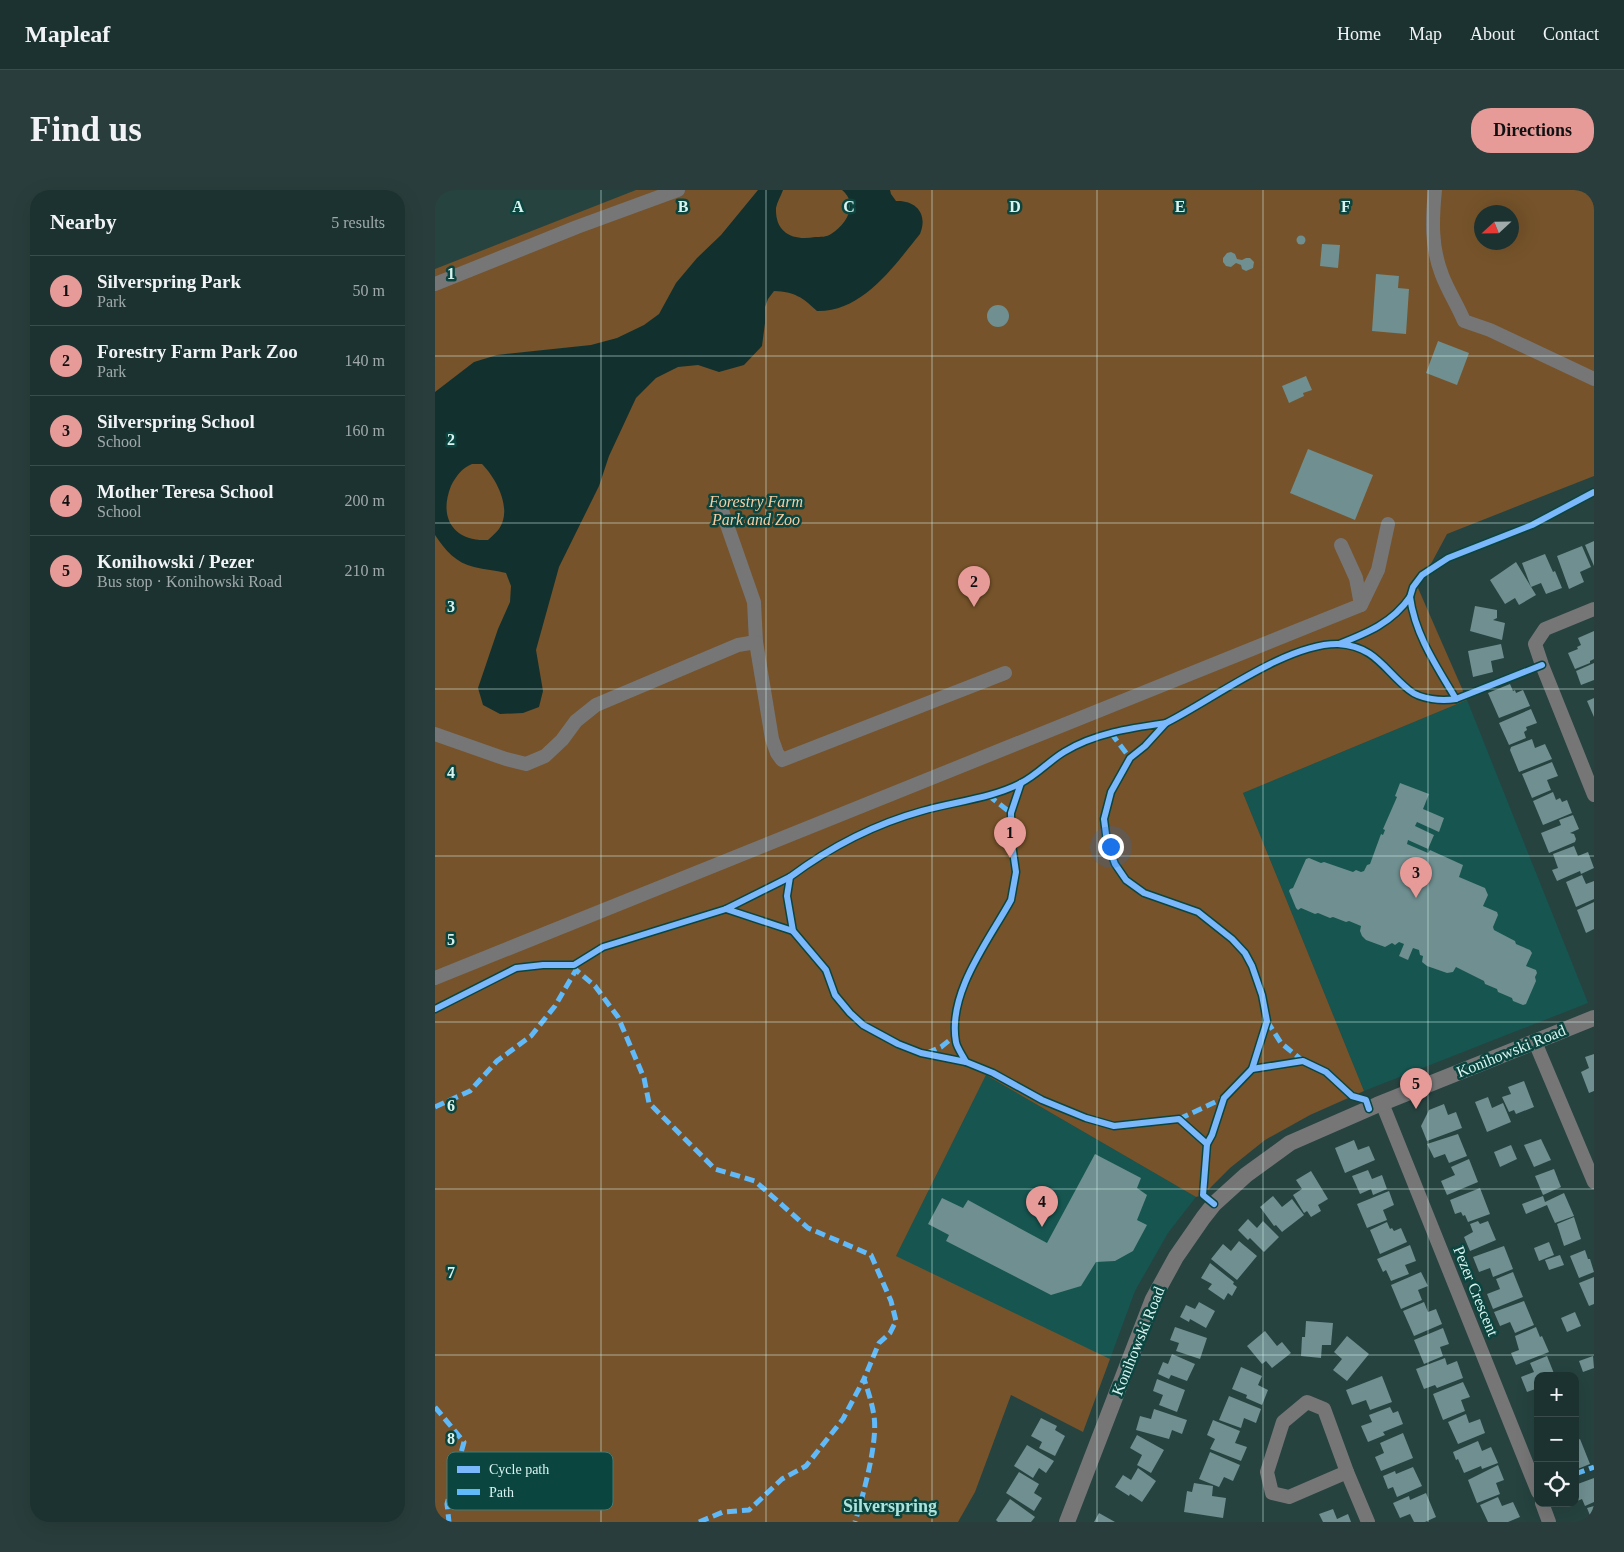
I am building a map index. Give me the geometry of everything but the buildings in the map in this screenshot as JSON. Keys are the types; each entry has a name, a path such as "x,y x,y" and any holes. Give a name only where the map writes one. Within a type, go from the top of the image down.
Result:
{"street":[{"path":"435,284 577,227 678,190"},
{"path":"1435,190 1432,215 1434,246 1442,276 1465,321 1489,330 1594,379"},
{"path":"719,502 753,602 756,642 772,738 777,754 782,760 1005,673"},
{"path":"435,978 1361,605 1378,570 1388,524"},
{"path":"1341,545 1356,578 1361,605"},
{"path":"1594,609 1545,629 1535,644 1541,665 1594,795"},
{"path":"435,734 506,759 526,764 545,756 562,740 577,721 596,705 738,645 756,642"},
{"name":"Konihowski Road","path":"1067,1522 1153,1298 1176,1257 1215,1204 1246,1175 1290,1143 1382,1103 1594,1018"},
{"path":"1535,1042 1594,1182"},
{"name":"Pezer Crescent","path":"1382,1103 1534,1482"},
{"path":"1347,1472 1289,1497 1272,1493 1267,1472 1283,1422 1307,1402 1324,1409 1368,1522"},
{"path":"1543,1507 1549,1522"}],"shaded area":[{"path":"758,190 783,190 777,204 776,217 782,229 799,238 828,236 846,220 849,214 850,202 842,190 890,190 896,201 903,201 915,206 919,210 923,221 920,234 888,273 863,296 849,304 834,309 817,311 798,296 774,291 765,307 762,346 744,365 719,372 698,365 678,367 656,378 636,398 609,456 599,486 559,567 536,650 543,691 539,707 523,713 500,714 483,705 478,688 498,629 510,602 511,586 506,573 474,567 456,559 447,551 435,535 435,392 474,362 497,355 591,345 617,338 644,325 659,314 676,283 697,258 721,235","holes":["472,464 482,464 497,485 501,494 504,512 503,521 499,529 488,540 476,540 458,532 448,518 447,508 447,498 457,476 462,470"]},
{"path":"1467,700 1588,1003 1364,1091 1243,793"},
{"path":"986,1075 1196,1197 1168,1233 1135,1291 1105,1368 896,1256"}],"green space":[{"name":"Forestry Farm Park and Zoo","path":"636,190 1594,190 1594,476 1447,534 1418,588 1467,700 1243,793 1364,1091 1310,1115 1265,1140 1230,1168 1203,1195 1196,1197 986,1075 896,1256 1110,1359 1083,1432 1011,1395 975,1492 958,1522 435,1522 435,269"}],"marked path":[{"path":"1111,733 1130,758"},
{"path":"988,795 1011,813"},
{"path":"574,965 576,970 595,986 618,1017 644,1078 649,1103 715,1169 755,1181 808,1228 871,1255 891,1301 896,1321 890,1333 879,1343 864,1379"},
{"path":"435,1107 470,1091 497,1061 531,1036 555,1006 576,970"},
{"path":"1267,1021 1281,1043 1303,1061"},
{"path":"927,1053 941,1047 956,1035"},
{"path":"1179,1119 1224,1098"},
{"path":"699,1522 723,1512 749,1510 782,1479 806,1466 843,1419 864,1379 872,1406 875,1427 869,1469 855,1522"},
{"path":"435,1407 464,1442 461,1452"},
{"path":"1579,1473 1594,1467"},
{"path":"448,1510 449,1522"}],"cycle path":[{"path":"1410,597 1413,587 1422,575 1448,558 1532,525 1594,492"},
{"path":"1166,723 1273,662 1318,646 1338,644 1361,649 1370,654 1409,690 1419,696 1444,700 1456,699 1434,663 1422,638 1410,597 1395,614 1378,626 1339,644"},
{"path":"1456,699 1542,665"},
{"path":"966,1062 921,1053 898,1044 863,1025 850,1013 835,995 826,970 793,931 787,896 790,877 820,856 853,838 904,816 986,796 1021,783 1064,752 1088,740 1127,729 1166,723 1145,746 1130,758 1111,792 1104,819 1107,842 1115,864 1126,880 1144,893 1198,912 1232,939 1245,953 1252,966 1262,995 1267,1021 1252,1069"},
{"path":"1021,783 1011,813 1011,837 1016,872 1011,900 972,968 964,986 955,1023 956,1042 959,1049 966,1062 993,1073 1042,1100 1086,1118 1114,1126 1179,1119 1207,1144"},
{"path":"790,877 726,909 793,931"},
{"path":"435,1009 516,968 543,965 574,965 603,947 726,909"},
{"path":"1214,1204 1203,1195 1207,1144 1212,1135 1224,1098 1252,1069 1303,1061 1326,1072 1352,1096 1366,1100 1369,1109"}],"place":[{"name":"Forestry Farm Park Zoo","path":"974,607"},
{"name":"Silverspring Park","path":"1010,858"},
{"name":"Silverspring School","path":"1416,898"},
{"name":"Konihowski / Pezer","path":"1416,1109"},
{"name":"Mother Teresa School","path":"1042,1227"}],"district":[{"name":"Silverspring","path":"890,1506"}]}
